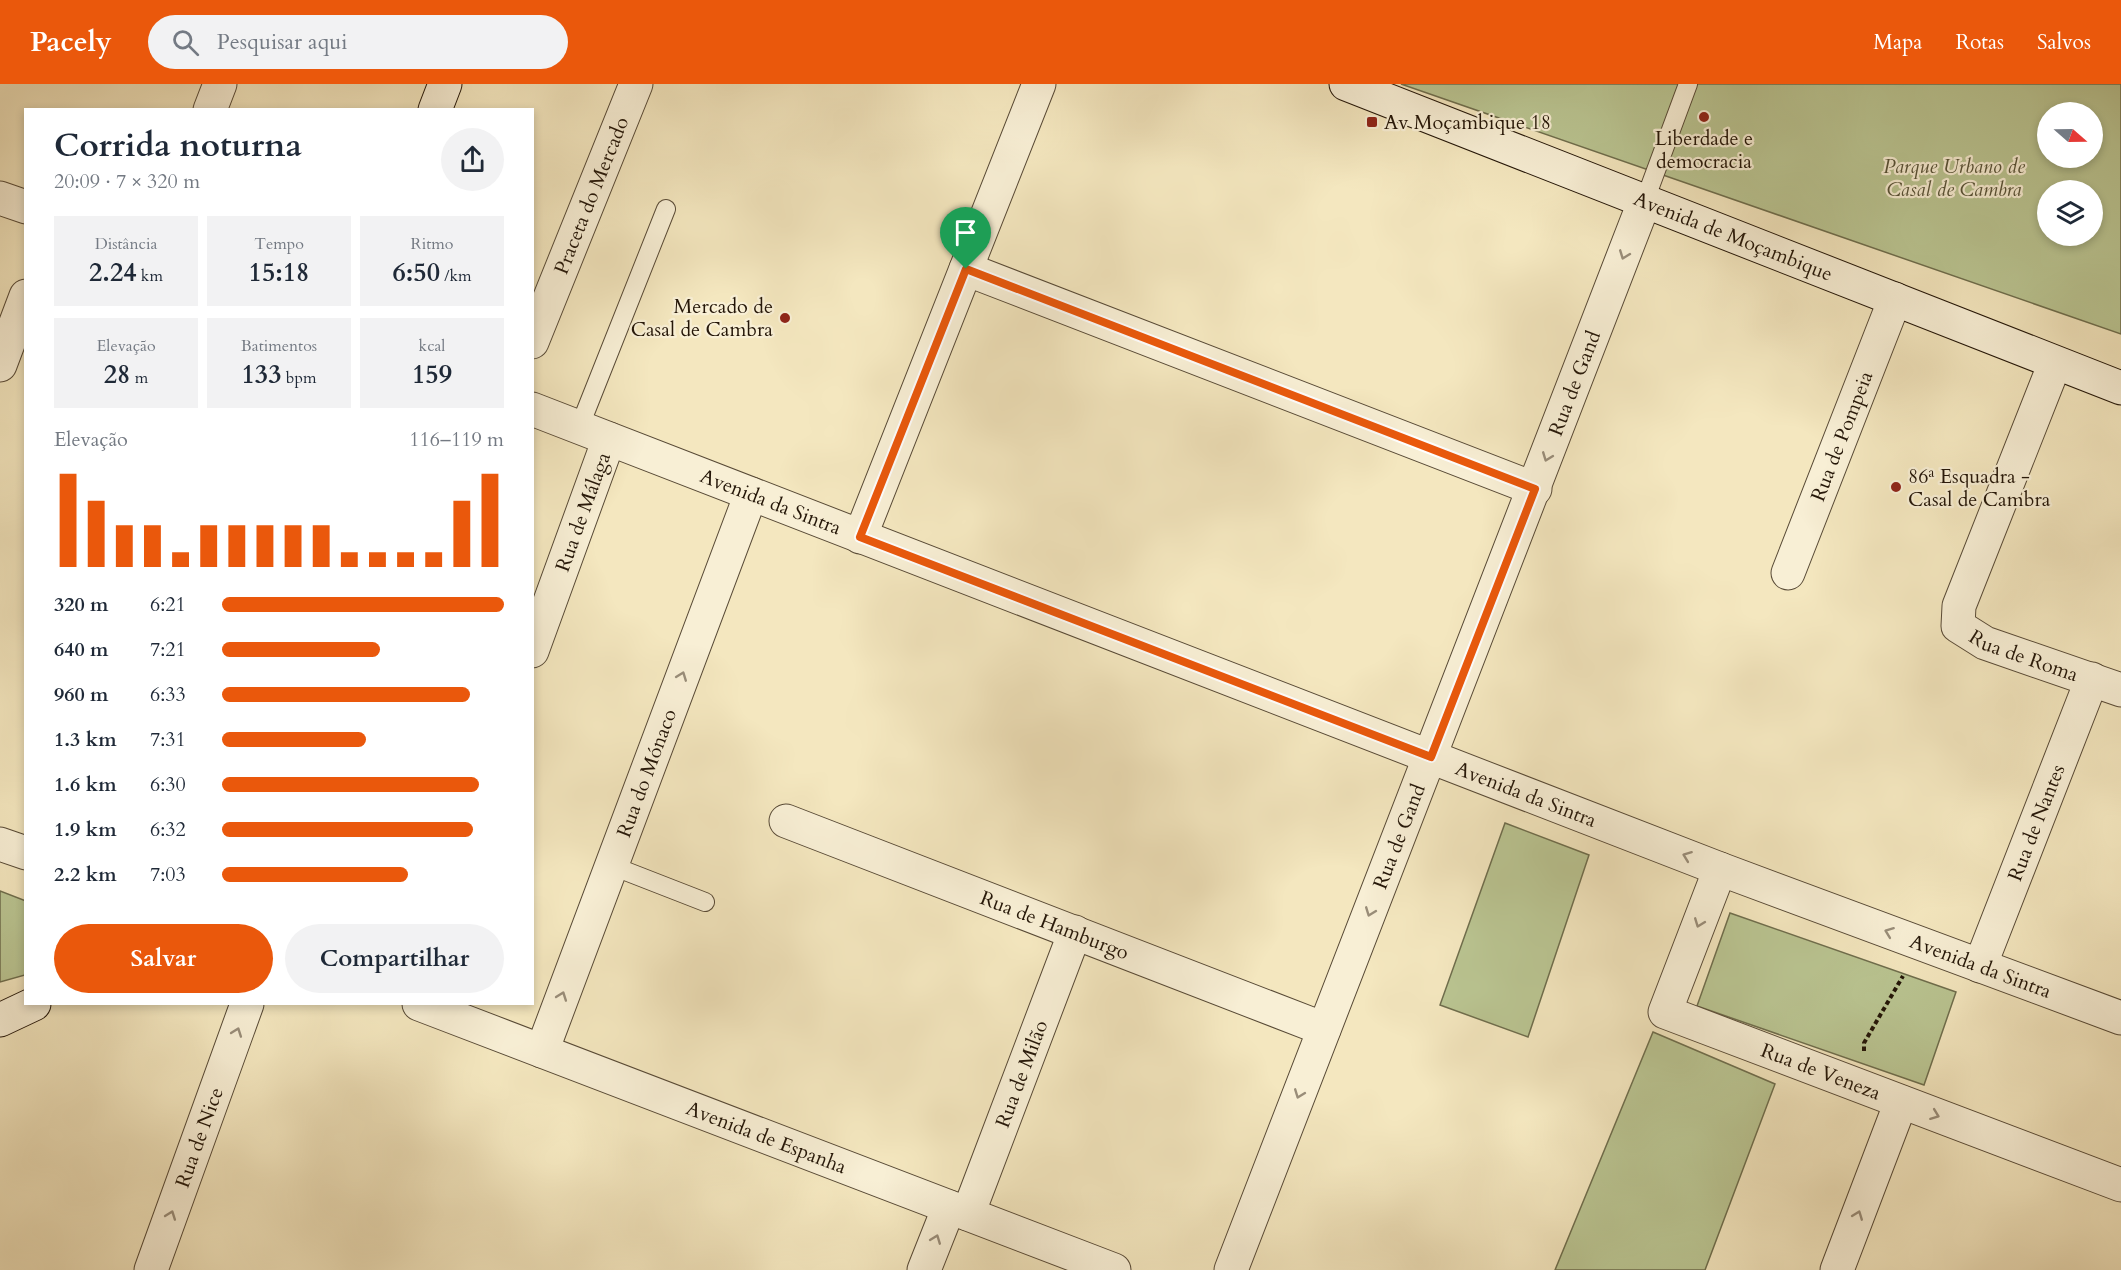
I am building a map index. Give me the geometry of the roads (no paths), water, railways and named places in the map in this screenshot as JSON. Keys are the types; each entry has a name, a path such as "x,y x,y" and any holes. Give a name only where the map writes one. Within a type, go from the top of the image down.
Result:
{"street":[{"path":"211,108 220,84"},
{"path":"436,108 446,84"},
{"name":"Praceta do Mercado","path":"534,337 636,84"},
{"path":"860,537 1039,84"},
{"name":"Avenida de Moçambique","path":"1346,84 2121,388"},
{"path":"0,198 24,206"},
{"name":"Rua de Gand","path":"1231,1270 1645,200"},
{"path":"966,269 1535,489"},
{"name":"Rua de Pompeia","path":"1788,573 1895,299"},
{"path":"0,365 24,302"},
{"name":"Rua de Roma","path":"2055,363 1959,606 1958,626 1985,643 2107,685"},
{"name":"Avenida da Sintra","path":"534,411 1720,868 2121,1018"},
{"name":"Rua de Málaga","path":"534,644 594,434"},
{"name":"Rua do Mónaco","path":"542,1051 751,494"},
{"name":"Rua de Nantes","path":"1980,966 2107,685"},
{"name":"Rua de Hamburgo","path":"786,821 1324,1029"},
{"path":"0,844 24,853"},
{"name":"Rua de Veneza","path":"1720,868 1665,1012 2121,1185"},
{"name":"Rua de Milão","path":"924,1270 958,1211 1075,932"},
{"path":"0,1020 32,1005"},
{"name":"Rua de Nice","path":"151,1270 247,1005"},
{"name":"Avenida de Espanha","path":"421,1005 1114,1270"},
{"path":"1837,1270 1901,1102"}],"lane":[{"path":"1645,200 1688,84"},
{"path":"594,434 666,209"},
{"path":"610,865 705,902"}],"place":[{"name":"Liberdade e democracia","path":"1704,117"},
{"name":"Av Moçambique 18","path":"1372,122"},
{"name":"Mercado de Casal de Cambra","path":"785,318"},
{"name":"86ª Esquadra - Casal de Cambra","path":"1896,487"}],"park label":[{"name":"Parque Urbano de Casal de Cambra","path":"1954,178"}]}
